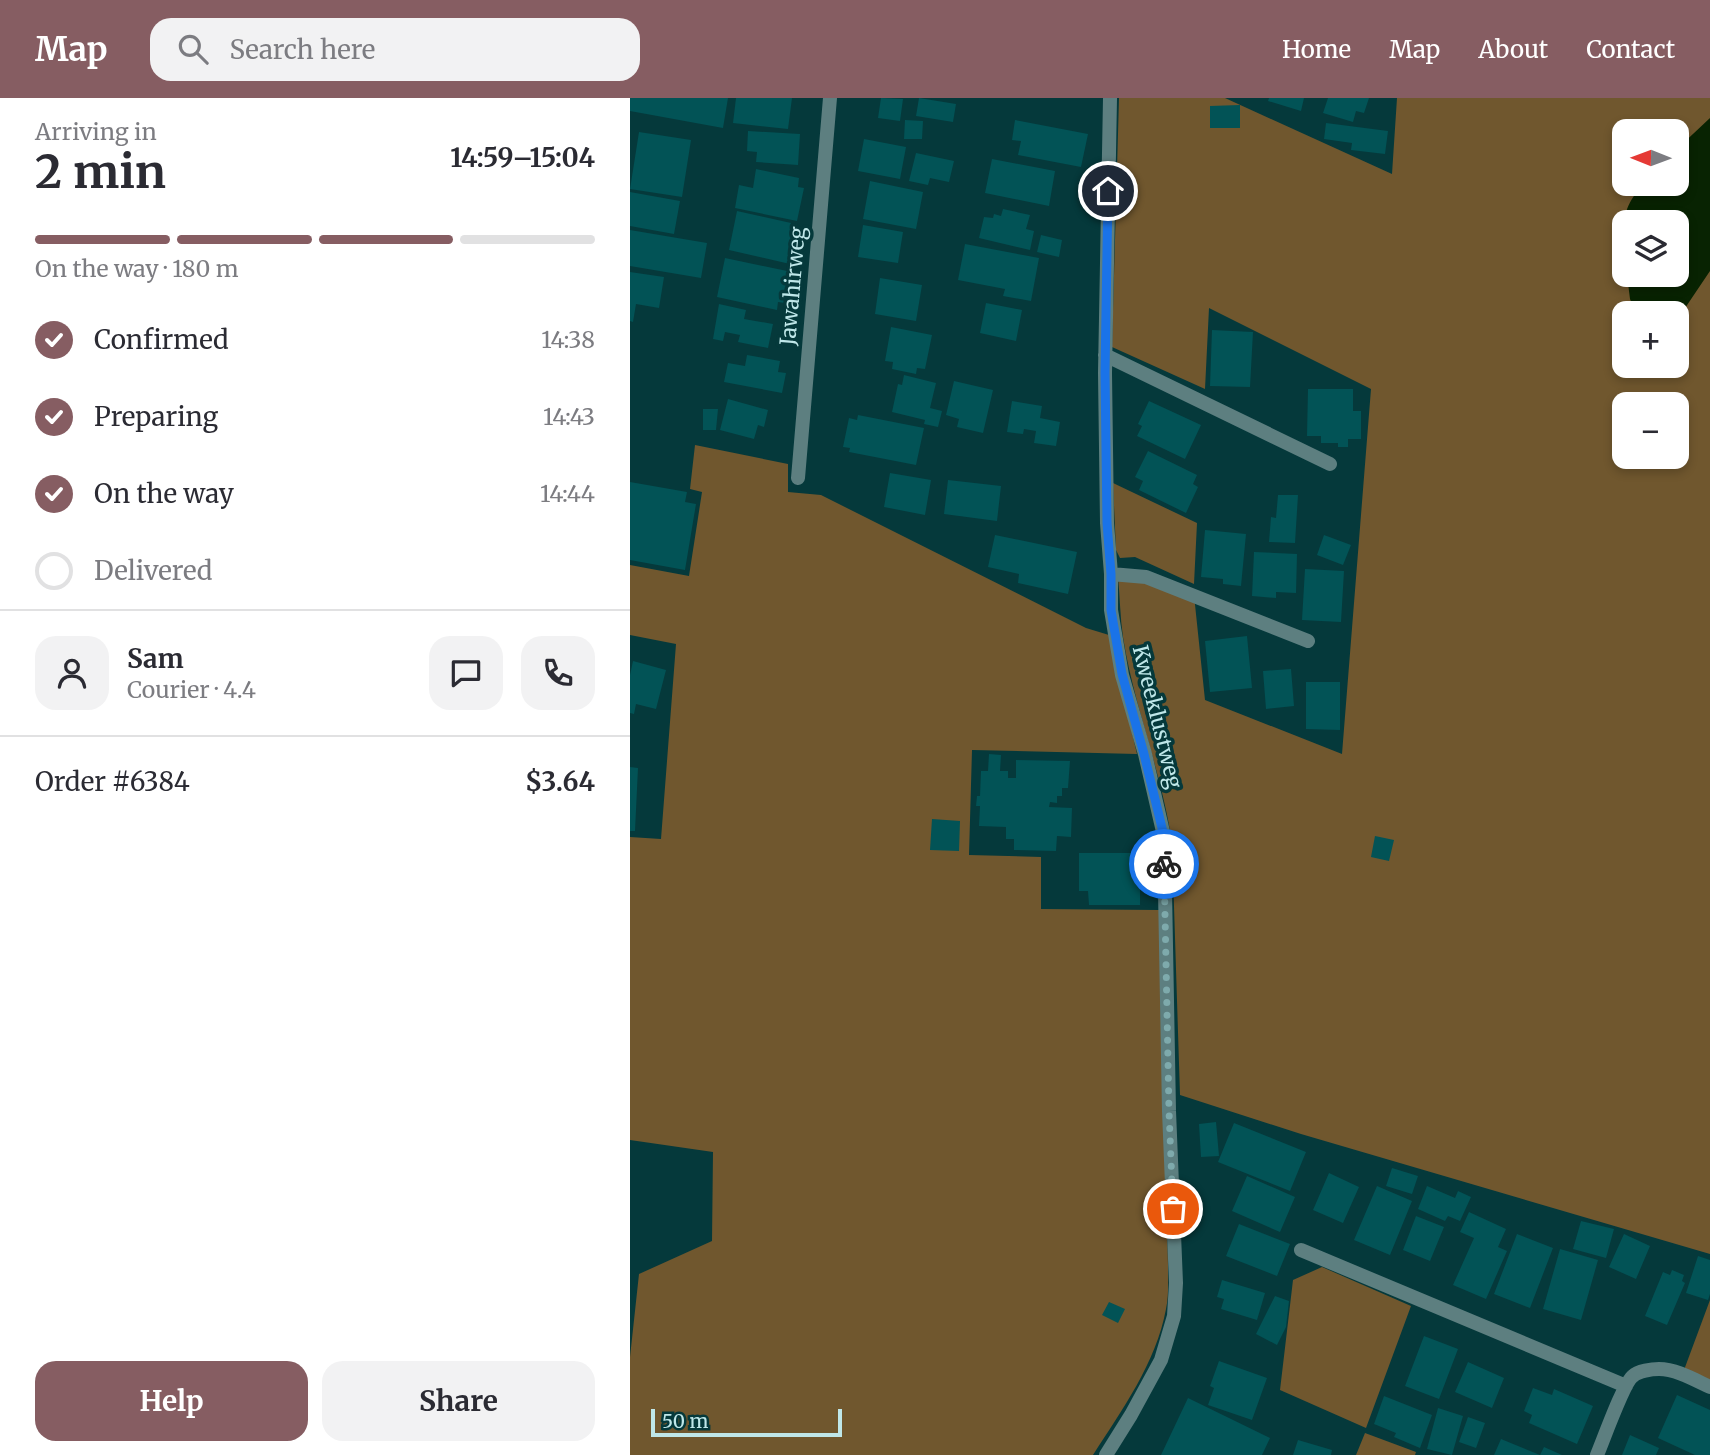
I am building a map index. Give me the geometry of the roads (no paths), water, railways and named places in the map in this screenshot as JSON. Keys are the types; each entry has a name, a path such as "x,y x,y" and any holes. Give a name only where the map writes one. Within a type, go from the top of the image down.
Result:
{"street":[{"name":"Jawahirweg","path":"798,478 830,98"},
{"name":"Kweeklustweg","path":"1106,1455 1161,1360 1174,1316 1176,1283 1169,1111 1164,836 1122,674 1111,610 1105,355 1110,98"},
{"path":"1105,355 1330,464"},
{"path":"1111,574 1146,577 1308,641"},
{"path":"1301,1250 1626,1386"},
{"path":"1597,1455 1626,1386 1633,1376 1660,1369 1710,1387"}]}
